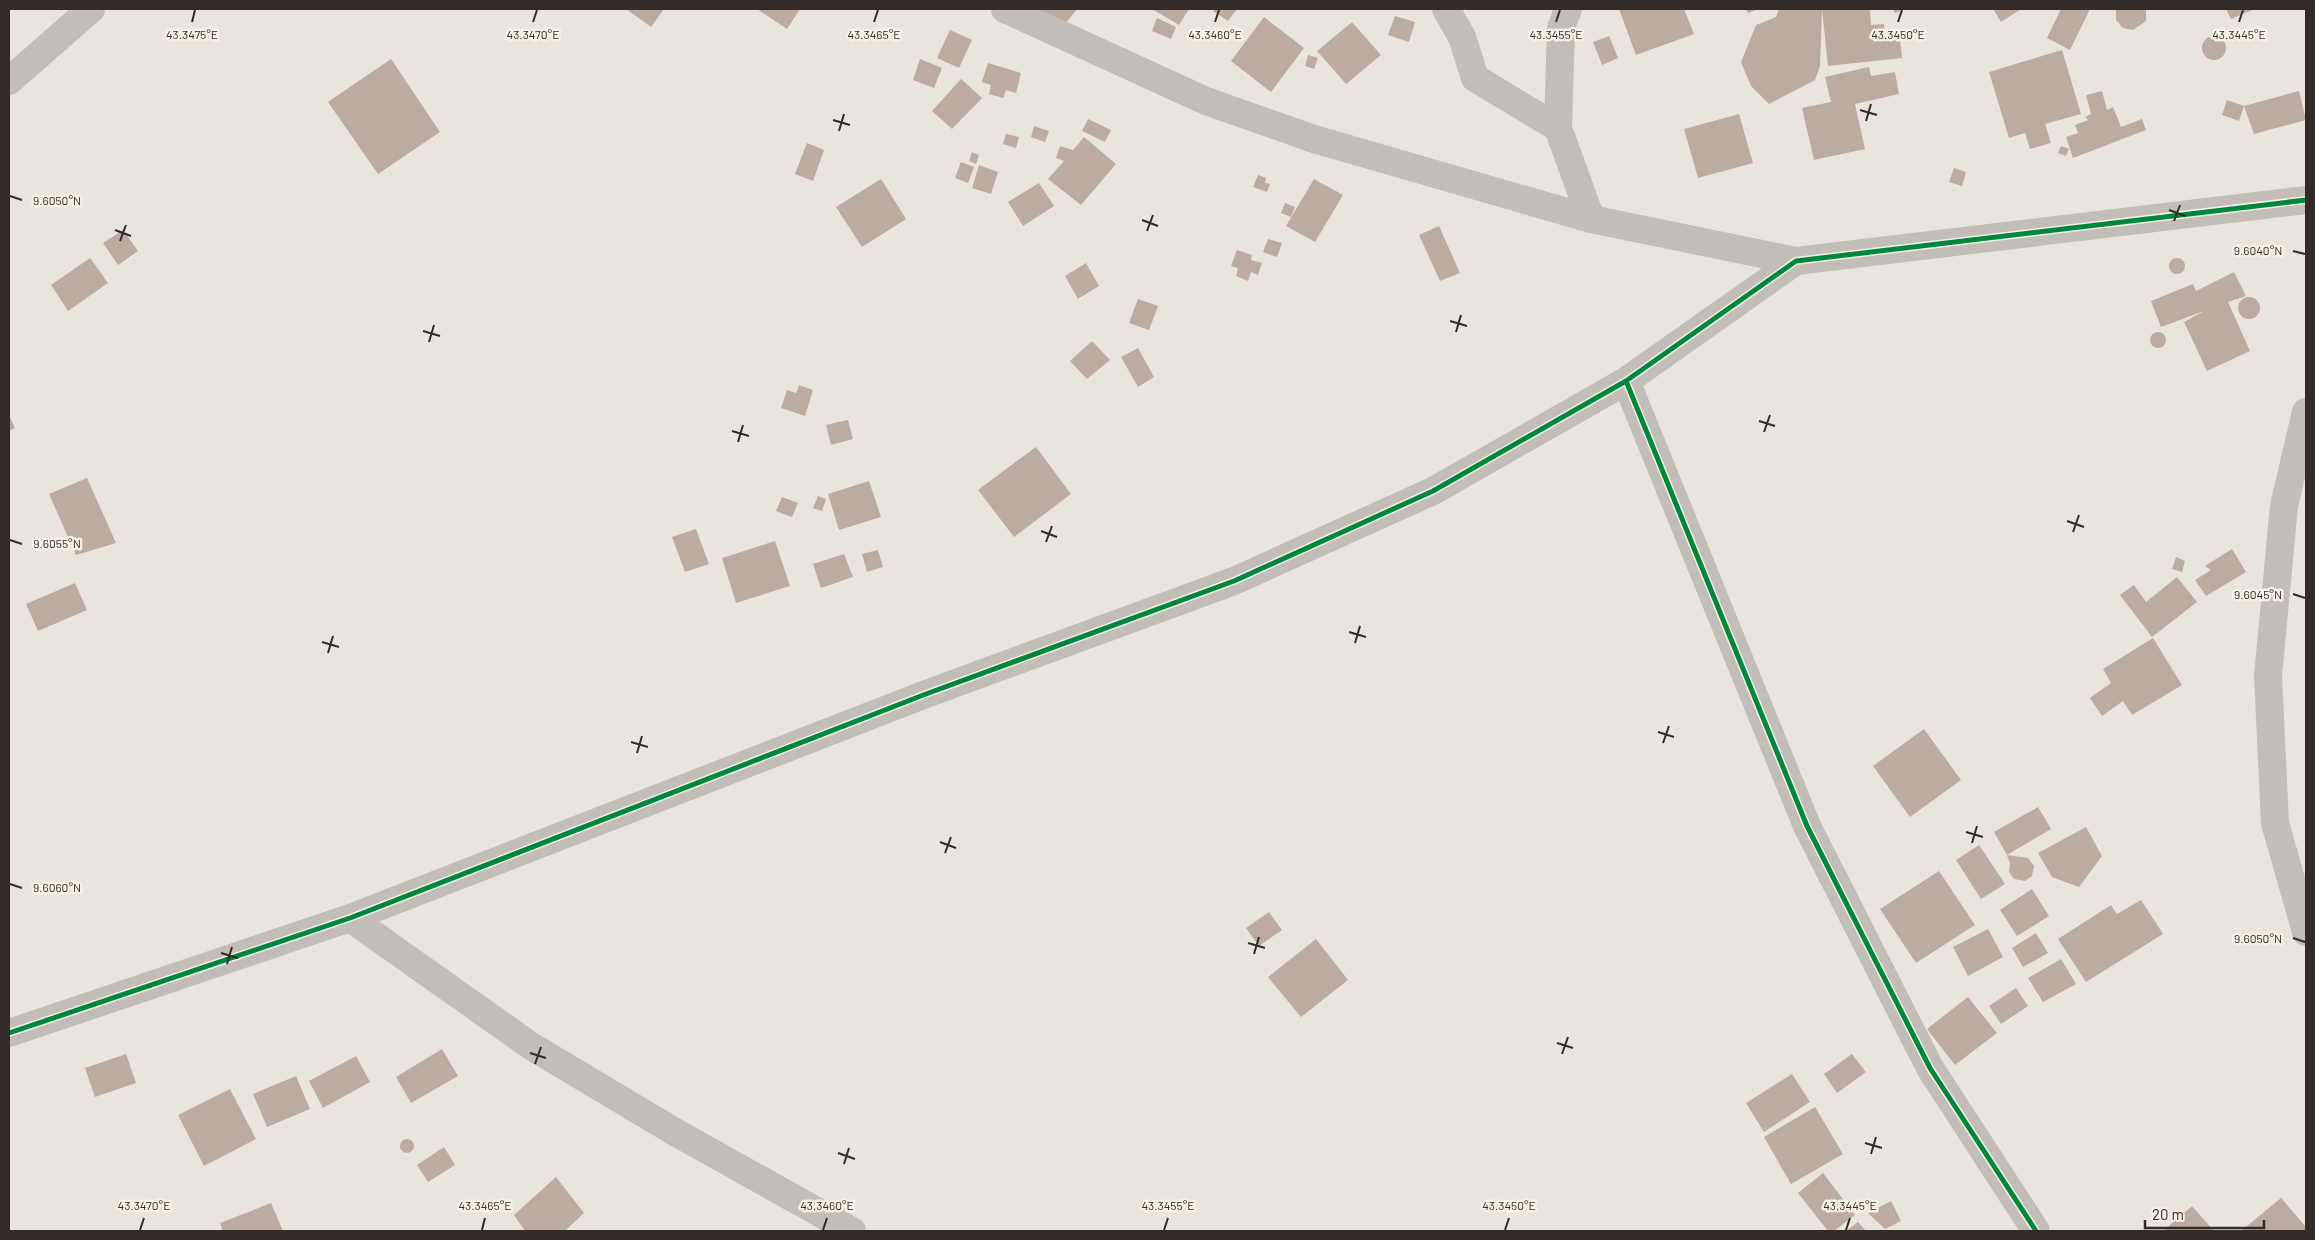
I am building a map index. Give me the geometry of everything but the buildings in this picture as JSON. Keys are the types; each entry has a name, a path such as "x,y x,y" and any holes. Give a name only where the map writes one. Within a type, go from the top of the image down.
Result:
{"street":[{"path":"9,81 91,9"},
{"path":"1005,9 1215,104 1314,139 1591,219 1796,261 2306,200"},
{"path":"1446,9 1462,37 1475,78 1558,128"},
{"path":"1568,9 1561,28 1558,128 1591,219"},
{"path":"9,1033 350,918 926,694 1234,581 1433,491 1626,381 1796,261"},
{"path":"1626,381 1807,826 1930,1068 2036,1231"},
{"path":"2306,412 2284,506 2268,676 2275,823 2306,932"},
{"path":"350,918 531,1046 675,1132 852,1231"}],"cycle path":[{"path":"9,1033 350,918 926,694 1234,581 1433,491 1626,381 1796,261 2306,200"},
{"path":"1626,381 1807,826 1930,1068 2036,1231"}]}
